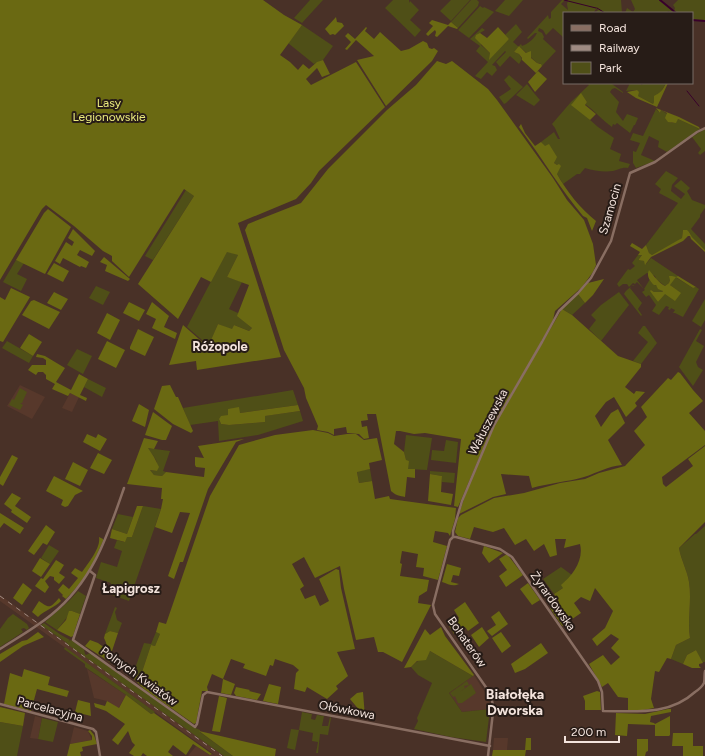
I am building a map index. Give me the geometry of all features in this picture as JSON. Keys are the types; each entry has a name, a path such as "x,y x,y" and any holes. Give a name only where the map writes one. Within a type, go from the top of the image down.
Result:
{"street":[{"name":"Szamocin","path":"600,263 611,241 630,172 655,162 705,128"},
{"name":"Wałuszewska","path":"434,609 433,605 436,591 450,540 453,538 462,501 494,425 542,342 558,311 585,286 600,263"},
{"path":"0,649 58,609 78,588 90,571 105,542 124,488"},
{"name":"Żyrardowska","path":"453,538 456,537 500,549 512,557 594,674 602,692 603,711 656,711 676,704 688,698 703,684 705,671"},
{"name":"Polnych Kwiatów","path":"90,571 95,575 73,640 195,727 197,724 203,695"},
{"name":"Bohaterów","path":"434,609 490,693 493,712 488,756"},
{"name":"Ołówkowa","path":"203,695 207,692 490,746"},
{"name":"Parcelacyjna","path":"0,704 93,729 96,731 100,756"}],"shaded area":[{"path":"20,385 45,397 32,419 7,406"},
{"path":"70,393 79,397 72,412 62,408"},
{"path":"0,595 224,756 188,756 196,746 210,755 215,755 0,601"},
{"path":"87,669 126,695 118,709 107,701 94,698"},
{"path":"474,675 486,694 490,709 462,712 449,693"},
{"path":"35,716 42,718 38,739 30,738"},
{"path":"74,727 88,731 92,740 70,744"},
{"path":"494,738 508,738 507,750 493,750"}],"green space":[{"name":"Lasy Legionowskie","path":"0,0 263,0 284,15 302,25 280,55 298,70 303,64 309,69 317,62 323,60 330,74 322,77 317,68 306,79 311,85 356,62 385,107 319,171 311,183 296,199 238,223 281,357 197,370 196,361 169,365 183,325 208,347 218,324 232,329 234,325 249,331 252,328 237,316 249,285 227,277 238,255 227,252 211,282 201,277 178,319 138,284 194,196 184,189 129,277 112,261 112,256 103,251 74,226 46,205 42,209 0,280"},
{"path":"310,0 323,0 302,23 294,18"},
{"path":"393,0 409,0 409,3 410,1 419,10 410,20 421,30 415,37 385,8"},
{"path":"451,0 470,0 451,21 440,11"},
{"path":"471,0 477,0 479,2 478,6 458,28 451,22"},
{"path":"505,0 523,0 509,16 495,11"},
{"path":"562,0 565,0 561,4 568,10 568,0 621,0 622,12 596,12 598,10 597,8 594,12 563,12 563,37 553,28 546,35 543,30 539,28 538,31 542,33 544,37 543,39 556,51 542,66 519,46 521,44 522,46 529,43 533,39 537,33 528,39 527,38 548,15 549,19 551,18 551,12"},
{"path":"631,0 661,0 674,11 675,8 673,5 678,0 705,0 705,21 693,21 693,12 633,12 635,9"},
{"path":"480,6 494,12 469,38 458,30"},
{"path":"627,8 633,12 625,12"},
{"path":"336,17 337,22 342,23 344,26 335,35 330,35 325,29"},
{"path":"432,20 448,25 451,22 458,28 448,26 437,37 435,36 435,30 428,36 426,34 433,26 429,23"},
{"path":"516,24 522,32 513,42 519,47 514,52 519,54 522,59 519,64 510,56 500,67 496,62 506,52 505,51 492,65 495,66 497,70 492,76 487,72 481,79 475,76 488,62 476,51 480,46 470,39 482,28 485,30 480,33 481,45 490,53 509,39 505,35"},
{"path":"302,25 333,46 323,60 314,64 288,43"},
{"path":"366,27 367,28 365,31 374,39 380,32 401,51 409,49 423,41 427,43 429,48 434,48 438,51 432,61 386,106 357,60 374,56 356,40 347,50 345,49 351,42 345,36 348,33 355,39"},
{"path":"498,27 509,39 489,60 490,53 475,38 476,35 480,33 487,38"},
{"path":"519,46 526,53 531,51 531,58 537,63 541,64 542,66 536,73 522,60 519,54 514,52"},
{"path":"437,61 446,64 452,61 488,89 497,100 567,200 584,220 593,244 596,265 593,272 582,287 555,311 553,320 494,423 458,507 454,506 461,439 425,433 414,434 396,431 394,444 404,452 406,460 409,461 408,469 415,469 415,478 407,477 405,497 391,491 376,414 367,414 368,420 361,421 362,427 367,426 369,438 364,439 359,434 347,433 346,427 334,429 334,435 317,430 318,426 306,398 304,388 284,350 245,230 248,224 301,203 328,169 387,110 416,85"},
{"path":"538,71 547,79 535,92 528,82"},
{"path":"509,75 523,87 504,104 499,97 511,89 504,80"},
{"path":"527,84 540,100 534,106 516,95"},
{"path":"588,84 612,84 623,92 615,88 610,92 619,102 616,112 623,121 627,114 638,118 630,133 617,123 615,125 613,124 612,127 608,124 585,104 587,102 581,94 572,104 598,127 614,138 610,149 621,154 619,161 630,164 628,168 613,171 599,171 585,168 580,174 577,174 563,184 557,174 557,165 554,163 555,160 541,142 554,132 558,139 560,139 552,124 571,102 589,85"},
{"path":"630,84 665,84 653,104 638,96 637,90 626,91"},
{"path":"666,84 668,84 657,107 636,98 627,92 637,90 639,92 638,96 653,104 654,96 664,88"},
{"path":"581,93 587,102 585,105 596,114 590,120 571,105"},
{"path":"656,108 679,117 699,127 700,129 678,119 676,123 668,122 665,118 667,113 661,110 660,113"},
{"path":"656,109 660,113 661,110 667,114 670,122 673,123 678,119 700,129 667,152 658,147 659,141 649,136 641,155 655,161 636,168 633,163 633,151 636,152 640,143 630,140 633,133 643,136"},
{"path":"521,124 525,133 535,146 541,142 545,146 549,144 557,157 554,163 561,166 557,174 561,181 579,205 596,221 592,231 587,218 583,216 567,196 519,127"},
{"path":"705,129 705,151 700,155 698,153 701,149 692,137"},
{"path":"666,171 678,178 672,185 671,191 681,199 685,194 674,186 681,180 690,188 687,191 692,200 705,205 700,217 691,229 705,244 705,250 689,232 683,230 682,238 678,241 652,255 649,253 646,245 678,203 659,193 661,189 655,184"},
{"path":"186,190 194,196 153,260 145,256"},
{"path":"48,209 71,227 45,274 16,260 44,213"},
{"path":"73,229 95,251 92,256 80,250 77,255 89,262 86,268 80,267 63,258 60,264 55,261 66,242 72,246 74,242 68,238"},
{"path":"683,230 687,230 689,232 705,250 705,252 691,239 690,236 688,236 683,241 651,257 645,265 644,261 639,260 642,255 638,255 640,252 630,246 632,243 642,249 646,245 649,253 652,255 682,238"},
{"path":"227,251 238,255 227,277 242,282 229,309 238,313 238,316 252,328 249,331 234,325 232,330 218,324 209,346 187,327"},
{"path":"638,255 642,255 639,259 644,261 646,264 651,258 678,276 677,278 693,288 696,287 699,289 683,317 673,313 675,310 671,308 670,310 668,309 669,307 666,306 659,315 652,311 656,305 649,295 646,297 642,292 645,290 644,289 637,282 635,284 633,283 629,287 627,284 623,284 619,287 617,284 628,269 630,270 635,266 632,263","holes":["647,273 655,276 656,279 665,286 670,280 670,285 680,293 665,293 658,302 651,290 654,292 662,292 663,290 651,282 650,279 644,289 637,280"]},
{"path":"104,257 130,279 128,281 105,271 107,265 100,262"},
{"path":"16,260 24,263 17,274 27,279 21,291 3,282"},
{"path":"54,263 69,271 63,282 47,274"},
{"path":"649,270 658,281 665,286 669,283 669,276 676,277 670,285 681,293 675,301 665,294 658,302 650,291 663,291 658,289 650,280 648,276"},
{"path":"678,276 696,287 693,288 676,277"},
{"path":"604,279 593,295 585,303 578,294 588,283"},
{"path":"96,286 110,292 103,305 89,298"},
{"path":"632,286 630,288 642,303 638,309 642,315 641,316 624,294 627,290"},
{"path":"11,288 30,297 3,342 0,341 0,297 5,300"},
{"path":"54,292 68,299 61,310 47,303"},
{"path":"619,292 629,305 601,341 589,329 596,320 591,315 601,305"},
{"path":"578,294 585,303 572,315 562,309"},
{"path":"705,299 705,320 701,327 692,321"},
{"path":"34,300 60,312 49,329 22,315 31,301"},
{"path":"129,302 145,310 139,321 123,313"},
{"path":"152,302 169,316 164,327 177,333 175,339 152,328 156,319 146,314"},
{"path":"562,309 572,315 618,356 641,364 641,367 625,387 634,394 636,391 645,392 635,403 637,406 626,417 614,397 606,402 595,416 601,427 611,413 618,409 625,423 608,440 622,465 607,468 578,479 532,488 529,476 501,474 506,494 493,497 459,514 471,478 494,426"},
{"path":"107,313 120,320 110,340 97,333"},
{"path":"643,326 645,326 657,343 641,364 633,361 648,342 638,333"},
{"path":"138,329 154,337 145,356 130,349"},
{"path":"700,329 702,330 696,341 704,346 696,362 698,367 703,370 693,386 679,367"},
{"path":"29,334 42,342 33,356 20,348"},
{"path":"7,341 33,356 29,363 2,348"},
{"path":"107,341 125,350 116,368 98,359"},
{"path":"77,349 92,356 83,374 67,365"},
{"path":"37,354 45,356 65,368 56,382 71,390 79,374 88,379 80,395 87,398 86,401 70,393 68,396 52,389 55,384 46,379 46,375 43,372 38,372 36,375 28,370 32,365 46,365 46,360 36,357"},
{"path":"678,372 703,401 689,413 705,431 705,445 662,477 663,484 666,487 693,466 688,459 705,446 705,522 679,548 689,582 690,638 676,645 671,659 667,658 659,672 655,671 651,699 654,708 628,710 628,698 618,697 608,683 602,687 589,664 603,655 611,665 620,657 611,648 619,639 611,634 597,646 592,639 605,628 613,611 595,588 590,601 581,597 574,603 581,613 562,626 550,608 559,602 554,594 563,588 561,585 570,577 579,561 581,550 580,544 564,548 566,539 555,539 557,555 550,557 544,544 534,551 526,539 515,545 504,528 493,532 474,527 470,539 458,536 455,532 458,518 461,515 494,498 524,493 560,483 585,479 599,473 625,466 645,445 634,431 647,417 641,407 668,378 671,380"},
{"path":"88,379 106,388 102,397 84,387"},
{"path":"170,385 176,397 178,397 193,431 191,433 173,424 154,409 162,386"},
{"path":"20,388 27,392 22,403 20,403 23,405 20,410 9,405 12,399 14,400"},
{"path":"293,390 298,405 240,413 228,409 228,415 219,419 221,424 229,425 265,422 264,416 300,411 303,421 258,435 219,441 218,421 190,425 183,408"},
{"path":"139,404 149,410 145,427 132,421"},
{"path":"298,405 300,411 265,416 265,422 229,425 221,424 219,419 221,416 228,415 228,409 239,407 240,413"},
{"path":"153,412 172,426 166,440 145,435"},
{"path":"313,430 328,433 334,436 356,434 364,440 377,438 382,460 369,463 370,469 357,472 359,483 372,481 375,499 389,496 390,499 456,508 455,519 450,536 448,533 435,531 433,542 447,546 438,580 423,576 424,568 416,567 418,554 402,551 400,576 429,580 427,591 419,596 418,603 431,605 402,662 383,652 378,652 374,637 356,640 340,566 315,578 304,557 292,564 304,586 300,589 305,599 315,595 320,606 329,601 319,579 336,569 339,570 341,588 355,649 337,652 348,676 336,686 338,689 327,699 307,687 305,692 294,689 296,673 299,670 293,665 275,659 273,666 270,665 266,676 243,668 245,664 231,659 223,679 212,674 207,687 208,691 202,691 196,723 194,724 144,689 133,678 142,672 151,645 155,646 160,634 156,632 159,622 166,624 210,496 239,445 275,435"},
{"path":"87,434 96,438 98,434 107,439 100,451 83,442"},
{"path":"406,435 432,438 427,470 408,469 404,452"},
{"path":"144,438 158,441 154,449 148,448 159,467 157,471 150,470 154,475 162,476 166,472 204,477 205,468 196,467 195,465 195,457 204,458 198,446 244,439 236,442 208,489 183,562 180,562 174,579 168,576 190,513 180,512 172,533 155,527 163,499 161,499 162,488 127,484"},
{"path":"446,440 458,442 456,463 431,460 432,450 444,451"},
{"path":"147,448 170,451 163,471 166,472 162,476 154,475 150,470 157,471 157,464 155,458"},
{"path":"98,453 112,460 104,474 90,468"},
{"path":"12,455 18,458 3,486 0,484 0,477"},
{"path":"73,462 88,470 80,486 65,479"},
{"path":"370,469 372,481 359,483 357,471"},
{"path":"430,471 455,473 454,483 442,482 442,476 430,474"},
{"path":"430,474 442,476 441,492 453,494 451,505 428,501"},
{"path":"54,476 83,491 75,495 68,506 65,507 61,505 63,500 46,491"},
{"path":"12,493 21,498 15,506 31,517 27,523 11,512 12,510 4,504"},
{"path":"137,506 143,506 132,537 127,537 125,542 110,538 112,529 127,534"},
{"path":"143,506 161,509 129,601 112,595 114,590 109,588 111,583 96,578 101,562 117,567 122,551 114,548 117,540 124,542 126,537 132,537"},
{"path":"0,513 24,528 20,534 4,523 0,528"},
{"path":"118,514 133,517 127,534 112,529"},
{"path":"46,525 55,532 47,545 43,543 34,555 28,551"},
{"path":"705,526 705,662 702,662 696,650 687,655 683,664 671,659 676,645 690,638 689,582 679,548"},
{"path":"99,537 103,539 103,541 91,566 82,581 66,599 58,590 63,584 69,589 78,578 71,573 75,568 82,572 96,551"},
{"path":"49,545 59,551 50,564 41,558"},
{"path":"484,546 503,553 489,563 482,553"},
{"path":"507,554 523,575 506,587 499,576 507,570 499,559"},
{"path":"40,558 50,564 41,577 32,571"},
{"path":"56,560 64,565 59,573 65,577 59,584 54,580 54,577 50,576 45,581 49,587 45,593 35,586 41,578 43,579"},
{"path":"447,564 461,568 459,576 453,575 451,582 459,584 453,585 442,582"},
{"path":"561,567 572,575 563,588 554,594 543,579"},
{"path":"23,583 32,590 22,605 13,598"},
{"path":"528,583 540,600 532,605 520,589"},
{"path":"78,591 86,596 80,614 72,611 57,630 45,622 69,601"},
{"path":"59,598 61,601 38,617 32,612 39,601 50,606"},
{"path":"465,602 479,623 468,631 465,627 454,634 449,626 459,618 454,610"},
{"path":"115,607 117,608 115,612 117,620 122,623 118,633 110,631 105,634"},
{"path":"69,611 80,614 73,636 71,637 57,630 66,620"},
{"path":"499,611 508,624 492,636 487,631 496,625 491,617"},
{"path":"13,614 27,624 29,628 27,630 24,628 21,629 23,632 0,647 0,629"},
{"path":"44,623 70,640 68,642 71,640 84,649 86,655 90,653 193,727 200,730 200,732 233,756 224,756 41,625"},
{"path":"441,627 445,636 474,675 473,676 430,651 426,660 417,661 411,667 404,668 425,629 430,635"},
{"path":"482,627 489,638 479,647 471,635"},
{"path":"110,631 118,633 112,651 108,647 104,638 105,634"},
{"path":"38,632 44,637 23,646 0,662 0,654 22,641 27,640"},
{"path":"156,632 160,634 155,646 151,645 142,672 133,678 132,677 144,643 151,644"},
{"path":"501,632 511,646 502,653 492,638"},
{"path":"90,640 98,643 117,657 113,664 85,646"},
{"path":"541,643 548,653 525,669 515,673 511,664"},
{"path":"65,647 155,712 151,714 85,667 85,664 64,649"},
{"path":"696,650 703,663 699,664 701,668 692,668 683,664 687,655"},
{"path":"430,651 473,676 449,693 462,712 490,709 486,742 451,737 414,729 418,721 417,718 432,683 418,675 411,667"},
{"path":"24,669 50,677 48,685 69,691 67,697 37,689 31,711 4,704 10,673 22,677"},
{"path":"223,679 235,684 231,695 221,693"},
{"path":"467,681 469,685 464,686 465,688 460,692 471,684 476,693 462,703 458,703 455,696 453,697 450,693"},
{"path":"269,684 281,687 278,704 263,701"},
{"path":"236,687 261,694 257,700 236,696 234,693"},
{"path":"597,691 600,692 601,710 585,710 585,701 583,696"},
{"path":"363,692 365,717 350,699 357,693"},
{"path":"126,695 151,714 154,713 212,754 210,755 193,744 186,755 173,745 168,752 173,756 147,756 143,753 141,756 134,756 129,753 135,745 132,742 128,731 118,745 112,740 125,724 106,711 95,707 94,703 105,706 107,701 119,708"},
{"path":"219,696 227,698 220,732 212,731"},
{"path":"78,700 90,703 91,716 75,712"},
{"path":"0,707 25,713 23,726 0,722"},
{"path":"671,709 671,712 651,716 650,722 655,724 670,716 669,736 655,736 655,725 628,724 627,736 615,735 616,713 645,714"},
{"path":"302,712 312,714 311,719 315,720 317,715 324,716 322,726 328,726 330,717 331,718 328,735 320,734 318,753 316,753 318,742 312,741 313,733 299,730"},
{"path":"42,718 58,722 53,742 38,739"},
{"path":"0,722 23,726 17,756 0,756"},
{"path":"291,729 299,730 295,750 287,748"},
{"path":"90,730 94,735 97,744 82,747 83,751 80,752 81,756 67,756 70,744 92,740 92,736 88,731"},
{"path":"199,731 276,749 275,756 233,756"},
{"path":"673,733 693,733 693,746 703,746 703,756 683,756 683,746 672,746"},
{"path":"526,738 531,738 531,750 526,750 525,756 492,756 493,750 525,750"},
{"path":"637,739 648,739 648,751 646,752 645,756 637,756"}],"waterway":[{"path":"564,0 596,8"},
{"path":"660,0 675,12"},
{"path":"597,8 603,12"},
{"path":"693,20 705,21"},
{"path":"687,91 699,106"}],"railway":[{"path":"0,596 222,756"}],"district":[{"name":"Różopole","path":"220,346"},
{"name":"Łapigrosz","path":"131,588"},
{"name":"Białołęka Dworska","path":"515,702"}]}
